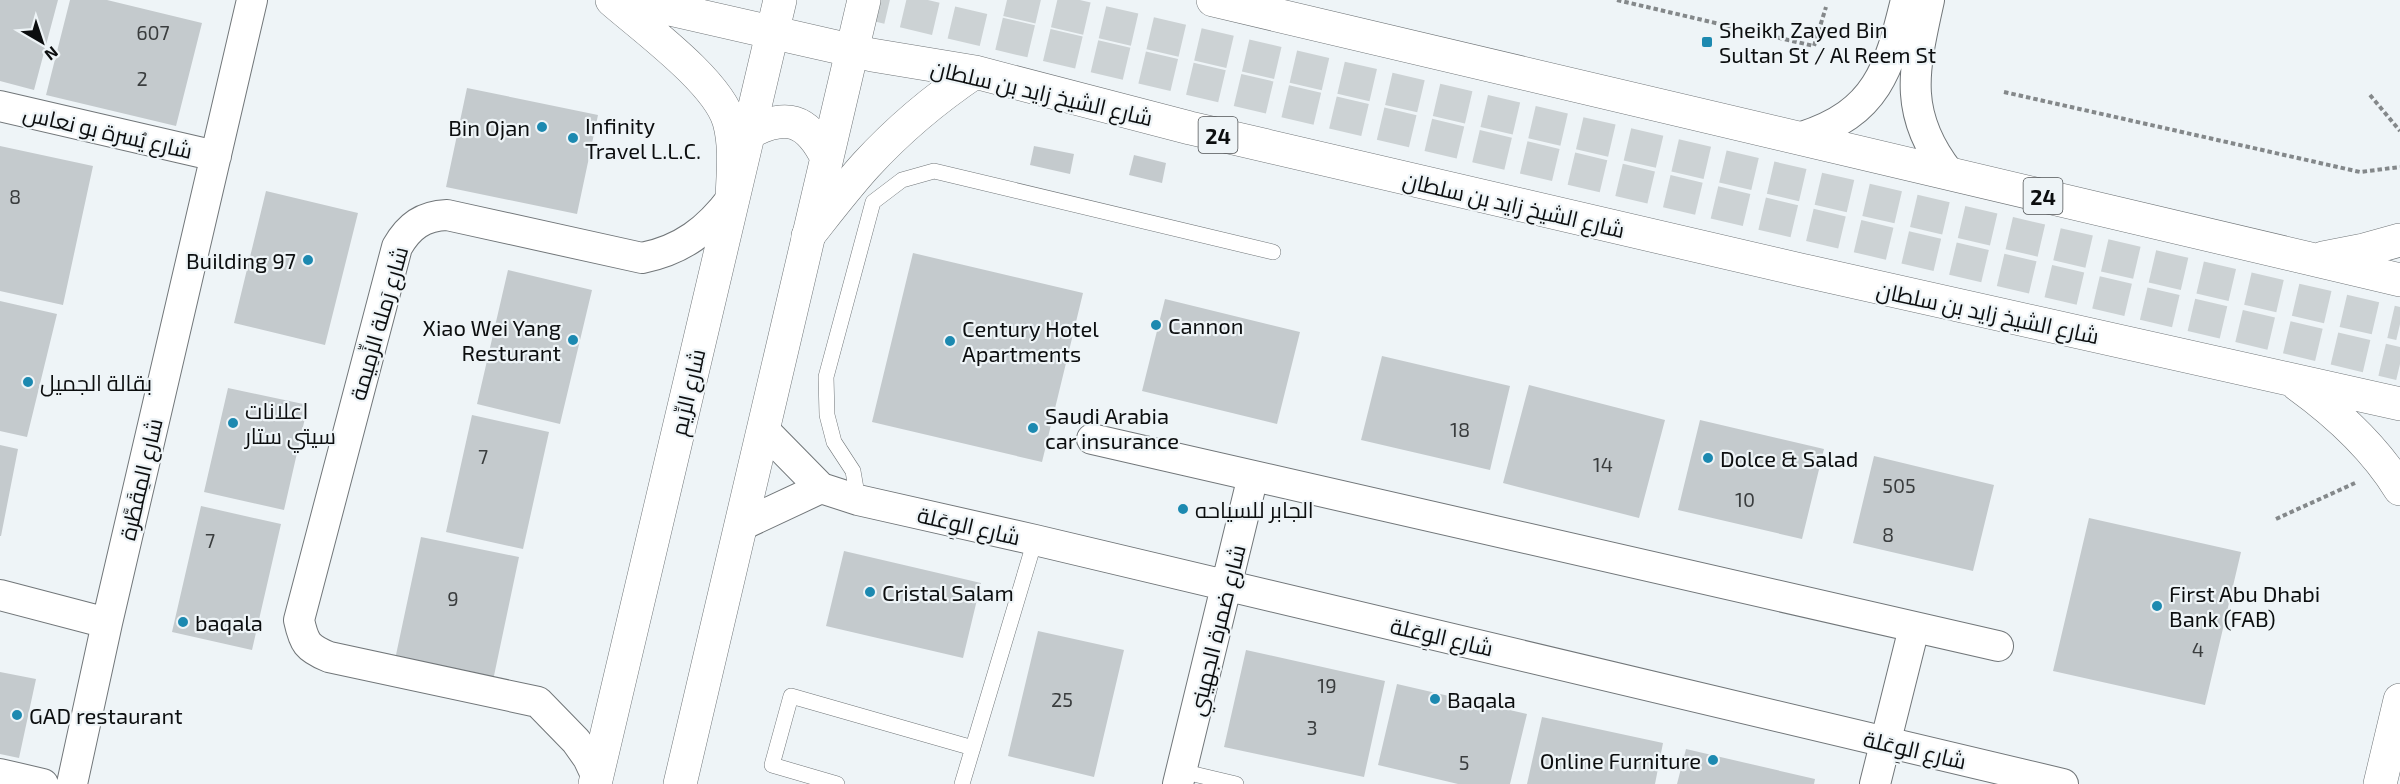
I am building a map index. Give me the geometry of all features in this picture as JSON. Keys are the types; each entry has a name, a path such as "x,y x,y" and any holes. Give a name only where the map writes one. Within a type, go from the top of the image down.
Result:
{"main road":[{"path":"612,0 704,82 717,98 729,121 734,155 732,198"},
{"name":"شارع الشيخ زايد بن سلطان","path":"630,0 852,51 975,72 1271,147 1790,268 2400,404"},
{"name":"شارع الرِّيم","path":"596,780 780,0"},
{"path":"680,784 864,0"},
{"name":"24","path":"1213,0 1802,137 2400,280"},
{"path":"808,236 866,165 898,132 931,104 975,72"},
{"path":"748,133 766,123 781,120 795,123 809,132 819,143 826,158"},
{"path":"2312,260 2400,240"},
{"path":"2287,377 2353,429 2385,466 2400,489"},
{"path":"2380,784 2400,700"}],"street":[{"name":"شارع المِقَطَّرة","path":"72,784 252,0"},
{"path":"1802,137 1822,131 1842,120 1874,91 1893,52 1906,0"},
{"path":"1929,0 1915,78 1916,104 1922,129 1929,145 1949,173"},
{"name":"شارع يُسرة بو نعاس","path":"0,106 216,156"},
{"name":"شارع رَملة الزِّمِيمة","path":"596,780 588,758 576,741 538,702 329,657 309,647 302,634 299,620 396,247 404,234 424,219 447,214 642,258 659,255 681,246 701,233 718,217 732,198"},
{"name":"شارع الوِعَلة","path":"763,429 821,488 858,500 1227,585 2064,784"},
{"path":"1092,439 1998,646"},
{"name":"شارع ضمرة الجهيني","path":"1180,778 1253,476"},
{"path":"740,526 821,488"},
{"path":"0,595 107,624"},
{"path":"1875,784 1914,628"},
{"path":"0,774 43,784"}],"lane":[{"path":"858,500 853,471 834,442 827,415 826,377 873,202 902,180 934,171 1273,252"},
{"path":"962,784 1035,540"},
{"path":"837,784 772,765 791,696 973,748"},
{"path":"1180,778 1236,784"}],"path":[{"path":"1617,0 1814,46 1826,7"},
{"path":"2004,92 2360,172 2400,167"},
{"path":"2370,95 2400,131"},
{"path":"2276,519 2365,479"}],"building":[{"path":"0,0 58,0 34,90 0,81"},
{"path":"70,0 107,0 202,23 176,126 46,95"},
{"path":"467,88 598,115 577,214 446,187"},
{"path":"0,146 93,166 63,305 0,291"},
{"path":"1034,146 1074,154 1070,174 1030,165"},
{"path":"1134,155 1166,163 1162,183 1129,175"},
{"path":"266,191 358,213 325,345 234,323"},
{"path":"913,253 1083,293 1042,462 872,422"},
{"path":"508,270 592,290 560,424 477,404"},
{"path":"1165,299 1300,332 1277,424 1142,391"},
{"path":"0,301 57,314 27,437 0,431"},
{"path":"1382,356 1510,386 1490,470 1361,440"},
{"path":"1529,385 1665,420 1639,518 1503,483"},
{"path":"228,388 308,405 284,510 204,492"},
{"path":"472,415 549,432 523,549 446,532"},
{"path":"1700,420 1824,449 1802,539 1678,510"},
{"path":"0,445 18,449 1,536 0,536"},
{"path":"1874,456 1994,485 1973,571 1853,543"},
{"path":"201,506 281,524 252,650 172,632"},
{"path":"2089,518 2241,552 2205,705 2053,671"},
{"path":"421,537 519,557 491,690 393,669"},
{"path":"844,551 981,583 963,658 826,626"},
{"path":"1038,631 1124,650 1094,777 1008,756"},
{"path":"1246,650 1385,681 1364,777 1224,747"},
{"path":"0,672 36,679 19,758 0,754"},
{"path":"1397,684 1527,714 1510,784 1458,784 1378,765"},
{"path":"1542,717 1663,743 1655,784 1527,784"},
{"path":"1686,749 1815,779 1814,784 1677,784"}],"tunnel":[{"path":"856,0 2400,364"},
{"path":"1007,0 2400,324"}],"place":[{"name":"Sheikh Zayed Bin Sultan St / Al Reem St","path":"1707,42"},
{"name":"Bin Ojan","path":"542,127"},
{"name":"Infinity Travel L.L.C.","path":"573,138"},
{"name":"Building 97","path":"308,260"},
{"name":"Cannon","path":"1156,325"},
{"name":"Xiao Wei Yang Resturant","path":"573,340"},
{"name":"Century Hotel Apartments","path":"950,341"},
{"name":"بقالة الجميل","path":"28,382"},
{"name":"اعلانات سيتي ستار","path":"233,423"},
{"name":"Saudi Arabia car insurance","path":"1033,428"},
{"name":"Dolce & Salad","path":"1708,458"},
{"name":"الجابر للسياحه","path":"1183,509"},
{"name":"Cristal Salam","path":"870,592"},
{"name":"First Abu Dhabi Bank (FAB)","path":"2157,606"},
{"name":"baqala","path":"183,622"},
{"name":"Baqala","path":"1435,699"},
{"name":"GAD restaurant","path":"17,715"},
{"name":"Online Furniture","path":"1713,760"}]}
